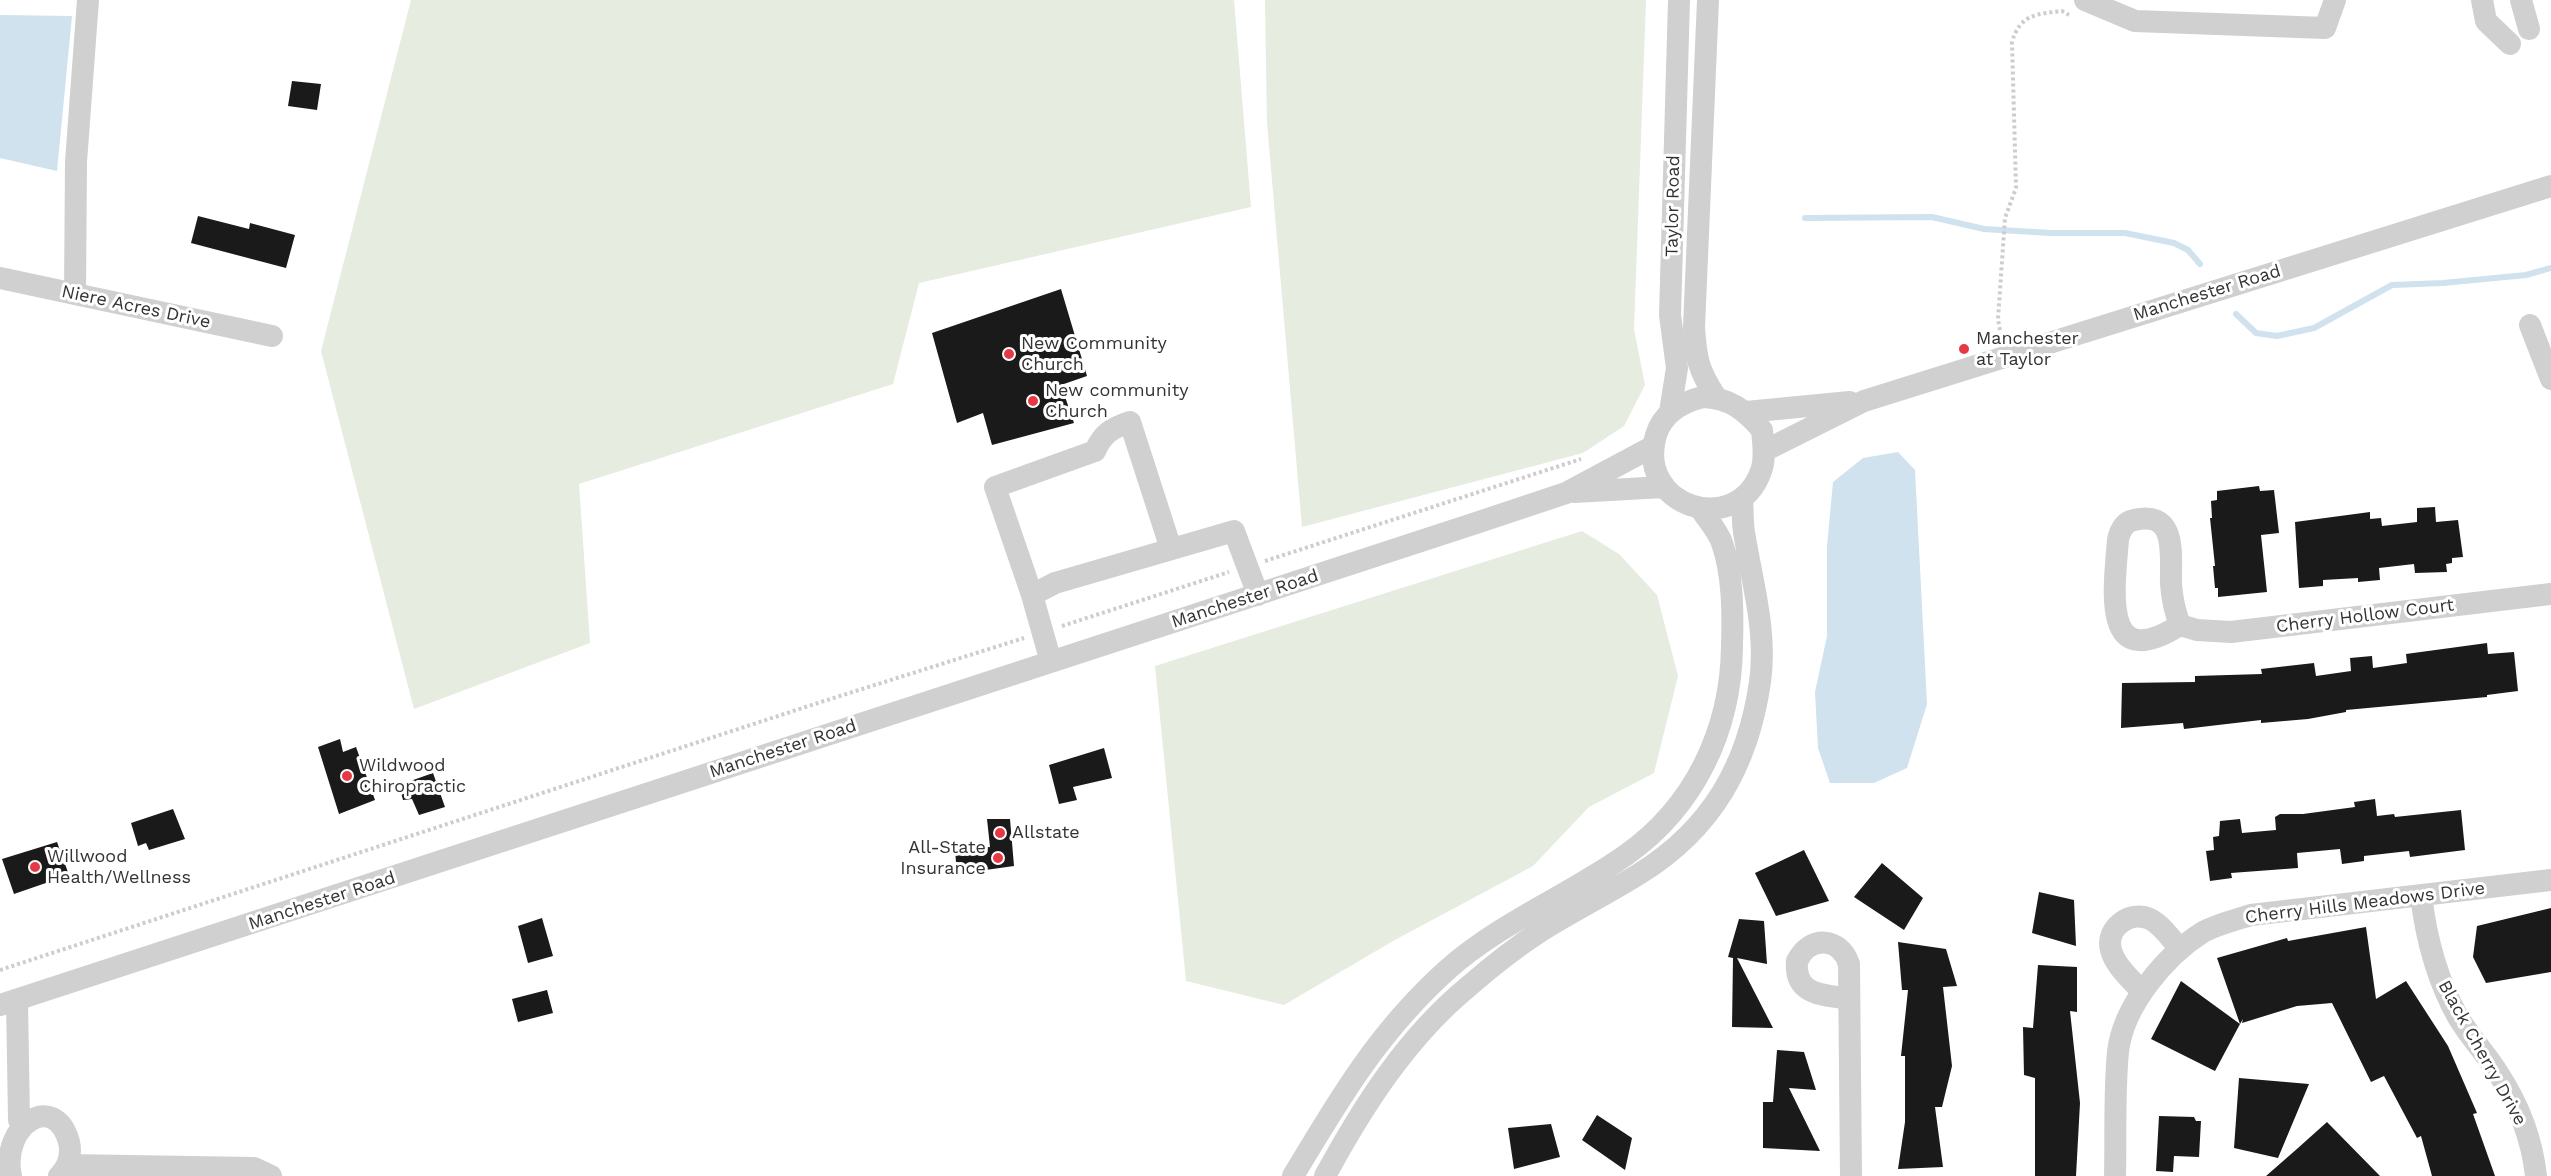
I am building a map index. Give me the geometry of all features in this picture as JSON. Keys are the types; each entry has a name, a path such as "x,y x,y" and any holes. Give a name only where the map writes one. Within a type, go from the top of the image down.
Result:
{"street":[{"path":"75,294 76,162 88,0"},
{"name":"Taylor Road","path":"1670,412 1677,368 1670,315 1678,0"},
{"name":"Taylor Road","path":"1708,0 1694,327 1700,369 1716,398"},
{"path":"2081,10 2135,21 2325,28 2336,0"},
{"path":"2482,0 2486,21 2510,44"},
{"path":"2521,0 2529,29"},
{"name":"Manchester Road","path":"1764,451 1864,401 2551,186"},
{"name":"Niere Acres Drive","path":"0,278 272,336"},
{"path":"2530,324 2551,379"},
{"path":"1716,398 1735,404 1746,412 1762,430 1764,451 1762,469 1754,485 1742,498 1729,505 1700,508 1684,504 1664,487 1653,466 1653,447 1658,428 1670,412 1691,400 1716,398"},
{"name":"Manchester Road","path":"1746,412 1864,401"},
{"path":"1051,662 1032,595 995,487 1095,451 1103,435 1111,429 1130,422 1171,549"},
{"name":"Manchester Road","path":"9,1002 1566,493 1653,447"},
{"name":"Manchester Road","path":"1566,493 1664,487"},
{"path":"1325,1176 1374,1093 1431,1021 1502,958 1667,855 1699,825 1736,772 1749,734 1760,680 1762,651 1759,613 1744,536 1742,498"},
{"path":"1293,1176 1324,1123 1377,1043 1448,970 1528,912 1626,855 1674,813 1691,790 1716,738 1730,692 1733,621 1730,579 1722,542 1700,508"},
{"path":"2147,519 2163,525 2167,531 2172,547 2172,596 2180,625 2156,639 2145,642 2126,636 2117,621 2115,612 2118,540 2120,531 2130,521 2147,519"},
{"path":"1032,595 1055,583 1234,531 1258,595"},
{"name":"Cherry Hollow Court","path":"2180,625 2198,630 2231,632 2551,594"},
{"path":"1626,855 1639,874"},
{"name":"Cherry Hills Meadows Drive","path":"2115,1176 2118,1051 2123,1031 2142,992 2180,949 2205,931 2251,915 2551,880"},
{"name":"Black Cherry Drive","path":"2421,895 2433,959 2445,991 2459,1019 2499,1075 2520,1113 2533,1148 2536,1176"},
{"path":"2142,992 2116,962 2111,950 2113,931 2120,923 2132,917 2151,919 2180,949"},
{"path":"1849,999 1851,1176"},
{"path":"9,1002 19,1120"},
{"path":"11,1176 4,1167 0,1146 3,1135 19,1120 40,1116 59,1125 69,1144 70,1155 63,1170 254,1168 271,1176"}],"path":[{"path":"2001,337 1998,319 2005,218 2016,188 2011,56 2016,29 2028,17 2062,10 2081,10"},
{"path":"0,970 824,701 1582,459"}],"shaded area":[{"path":"411,0 1234,0 1251,207 919,283 893,384 579,484 590,643 414,709 321,351"},
{"path":"1265,0 1646,0 1634,329 1645,385 1624,426 1583,453 1302,527 1267,123"},
{"path":"1582,531 1619,554 1657,595 1678,676 1654,773 1589,807 1533,866 1393,941 1284,1005 1186,981 1155,666"}],"water":[{"path":"0,15 72,16 57,171 0,158"},
{"path":"1898,452 1915,470 1927,704 1907,768 1874,783 1830,783 1818,748 1815,692 1827,636 1827,546 1833,482 1863,458"}],"building":[{"path":"292,81 321,84 317,110 288,106"},
{"path":"198,216 249,229 250,223 295,235 286,268 191,243"},
{"name":"New Community Church","path":"1061,289 1087,376 1061,385 1074,423 992,445 983,413 957,423 932,333"},
{"path":"2259,486 2260,491 2274,490 2279,533 2261,535 2267,592 2218,597 2213,566 2215,566 2210,518 2212,518 2211,501 2217,500 2217,491"},
{"path":"2435,507 2436,522 2458,520 2463,557 2452,558 2452,563 2446,564 2447,572 2415,573 2414,564 2379,568 2380,580 2358,582 2358,578 2323,580 2323,586 2299,588 2295,522 2370,512 2370,519 2381,518 2382,526 2417,522 2417,508"},
{"path":"2487,643 2488,654 2514,652 2518,691 2487,695 2487,697 2346,710 2346,712 2308,719 2261,723 2261,720 2184,729 2183,723 2121,728 2122,683 2195,682 2195,676 2262,674 2261,669 2314,663 2316,676 2351,671 2350,658 2372,656 2373,668 2407,663 2406,654"},
{"name":"Wildwood Chiropractic","path":"340,739 343,752 356,747 375,800 339,814 318,747"},
{"path":"1104,748 1112,778 1073,787 1077,800 1059,804 1049,765"},
{"path":"433,773 445,807 419,815 412,799 403,800 399,785"},
{"path":"2375,799 2377,816 2394,814 2395,817 2461,810 2465,850 2410,857 2409,851 2364,856 2364,861 2342,864 2340,849 2297,853 2298,868 2231,873 2232,878 2210,881 2206,851 2214,850 2213,837 2219,836 2220,821 2240,819 2242,833 2276,830 2275,817 2280,814 2303,814 2355,807 2354,802"},
{"path":"173,809 185,839 149,850 146,843 138,846 131,823"},
{"name":"Allstate","path":"987,819 1010,819 1014,866 957,874 955,850 990,847"},
{"name":"Willwood Health/Wellness","path":"57,842 69,875 14,894 2,859"},
{"path":"1804,850 1829,901 1776,916 1755,873"},
{"path":"1882,863 1923,898 1904,930 1854,897"},
{"path":"2039,892 2074,900 2076,946 2032,933"},
{"path":"2551,908 2551,972 2486,983 2473,957 2477,926"},
{"path":"542,918 553,956 528,963 518,926"},
{"path":"1739,919 1764,921 1767,964 1737,958 1773,1028 1732,1027 1733,958 1728,957"},
{"path":"2366,927 2376,999 2406,981 2448,1046 2477,1113 2473,1114 2495,1176 2432,1176 2421,1136 2417,1138 2384,1076 2371,1082 2332,1003 2297,1006 2242,1023 2243,1019 2240,1024 2217,958 2287,938 2288,941"},
{"path":"1898,942 1946,949 1957,986 1943,987 1952,1066 1942,1107 1935,1107 1943,1167 1898,1169 1905,1122 1905,1056 1901,1056 1908,990 1902,990"},
{"path":"2038,965 2077,967 2077,1012 2070,1011 2080,1103 2076,1176 2035,1176 2035,1078 2024,1075 2023,1027 2033,1028"},
{"path":"2181,981 2240,1024 2215,1071 2151,1039"},
{"path":"547,990 553,1013 518,1022 512,999"},
{"path":"1777,1050 1804,1052 1816,1090 1789,1088 1820,1151 1763,1148 1763,1102 1773,1102"},
{"path":"2239,1078 2309,1084 2278,1158 2234,1148"},
{"path":"1597,1115 1632,1138 1625,1170 1582,1140"},
{"path":"2159,1116 2194,1117 2196,1121 2201,1121 2199,1157 2174,1156 2173,1172 2156,1171"},
{"path":"2327,1122 2380,1176 2266,1176 2298,1148"},
{"path":"1551,1124 1560,1157 1514,1169 1508,1128"}],"waterway":[{"path":"1805,218 1932,217 1984,229 2051,233 2125,233 2174,243 2188,250 2200,264"},
{"path":"2236,314 2256,333 2277,336 2314,328 2392,285 2443,283 2526,275 2551,268"}],"place":[{"name":"Manchester at Taylor","path":"1964,349"},
{"name":"New Community Church","path":"1009,354"},
{"name":"New community Church","path":"1033,401"},
{"name":"Wildwood Chiropractic","path":"347,776"},
{"name":"Allstate","path":"1000,833"},
{"name":"All-State Insurance","path":"998,858"},
{"name":"Willwood Health/Wellness","path":"35,867"}]}
